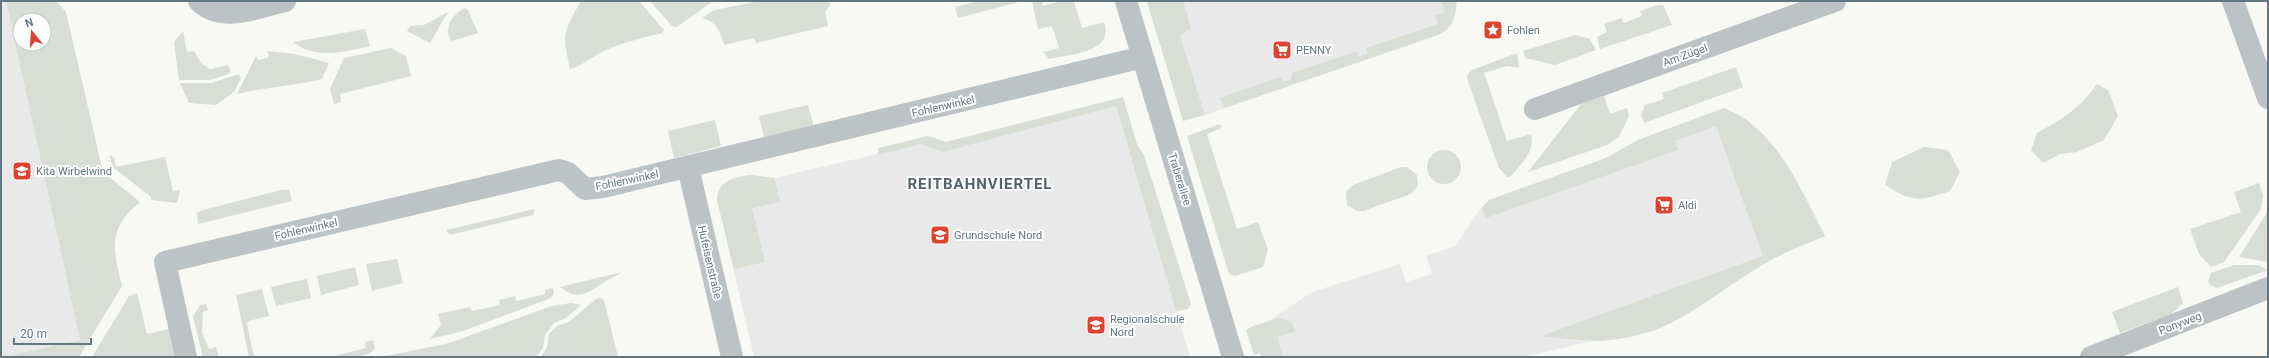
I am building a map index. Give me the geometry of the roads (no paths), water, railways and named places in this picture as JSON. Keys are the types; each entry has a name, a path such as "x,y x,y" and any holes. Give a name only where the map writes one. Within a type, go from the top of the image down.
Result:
{"street":[{"path":"199,1 213,11 225,13 285,1"},
{"name":"Traberallee","path":"1126,1 1233,357"},
{"name":"Am Zügel","path":"1535,108 1835,1"},
{"path":"2233,1 2268,98"},
{"name":"Fohlenwinkel","path":"186,357 165,262 559,170 568,173 585,189 603,187 1143,58"},
{"name":"Hufeisenstraße","path":"688,167 732,357"},
{"name":"Ponyweg","path":"2091,357 2268,288"}],"place":[{"name":"Fohlen","path":"1493,30"},
{"name":"PENNY","path":"1282,50"},
{"name":"Kita Wirbelwind","path":"22,171"},
{"name":"Aldi","path":"1664,205"},
{"name":"Grundschule Nord","path":"940,235"},
{"name":"Regionalschule Nord","path":"1096,325"}],"district":[{"name":"REITBAHNVIERTEL","path":"980,184"}]}
